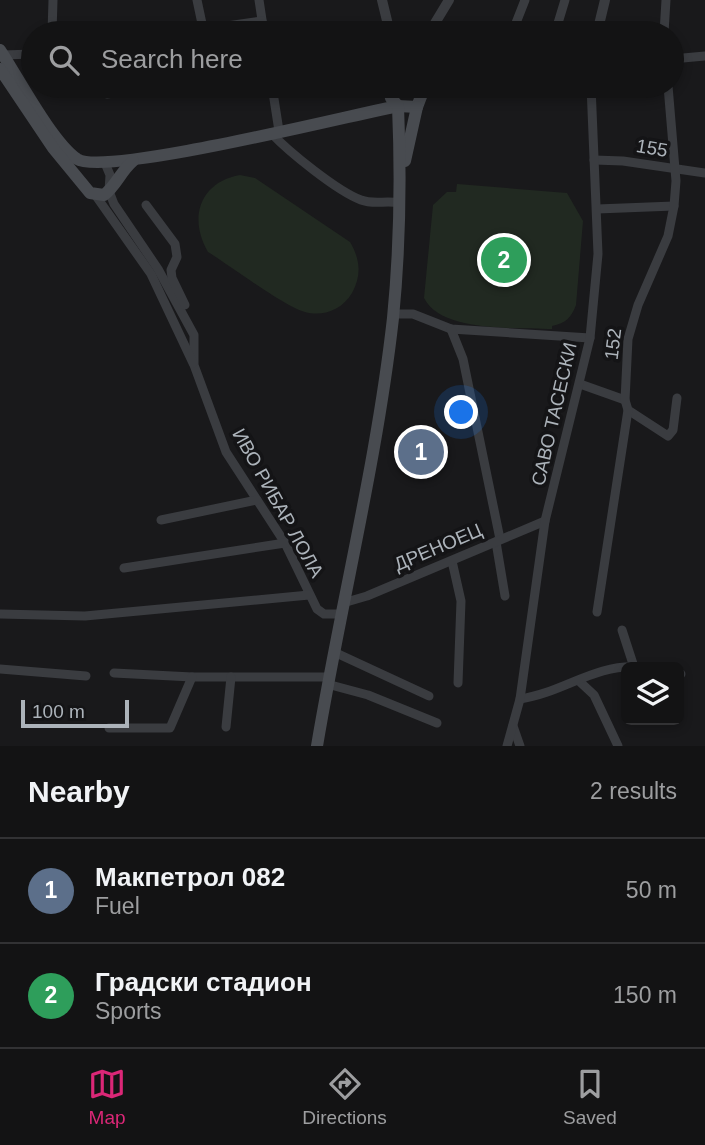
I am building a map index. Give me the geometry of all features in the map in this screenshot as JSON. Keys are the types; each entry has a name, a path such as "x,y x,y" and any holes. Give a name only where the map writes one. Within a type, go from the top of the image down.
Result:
{"main road":[{"path":"2,53 21,82"},
{"path":"0,69 78,179 96,195 110,191 120,173 134,160"},
{"path":"31,98 56,136 76,159 86,163 134,160 369,111 398,106 417,107"},
{"path":"369,111 379,98"},
{"path":"317,746 375,434 393,314 401,178 398,106 391,98"},
{"path":"401,178 420,98"},
{"path":"78,179 86,163"}],"street":[{"path":"52,0 52,21"},
{"path":"197,0 202,21"},
{"path":"259,0 261,21"},
{"path":"382,0 387,21"},
{"path":"436,21 449,0"},
{"path":"517,21 525,0"},
{"path":"559,21 565,0"},
{"path":"600,21 606,0"},
{"path":"665,21 666,0"},
{"path":"2,53 21,54"},
{"path":"684,58 705,56"},
{"path":"273,98 275,132 288,151 359,200 400,203"},
{"name":"САВО ТАСЕСКИ","path":"507,746 520,699 545,521 590,338 597,275 591,98"},
{"name":"152","path":"597,612 628,410 625,400 628,339 638,305 668,236 674,206 669,98"},
{"name":"155","path":"594,160 623,161 705,173"},
{"name":"ИВО РИБАР ЛОЛА","path":"105,163 110,175 110,191 114,204 184,313 194,335 194,365 226,452 285,543 317,609 324,614 342,608"},
{"path":"96,195 151,274 194,365"},
{"path":"146,205 174,244 177,257 171,270 172,278 186,307 184,313"},
{"path":"597,209 674,206"},
{"path":"393,314 413,314 451,329 590,338"},
{"path":"451,329 463,359 498,541 505,596"},
{"path":"580,384 625,400"},
{"path":"628,410 668,436 673,430 677,398"},
{"path":"161,520 257,500"},
{"name":"ДРЕНОЕЦ","path":"342,608 545,521"},
{"path":"124,568 285,543"},
{"path":"452,561 461,601 458,683"},
{"path":"0,614 97,615 309,595"},
{"path":"622,629 634,662"},
{"path":"334,652 429,696"},
{"path":"520,699 579,681 596,671 621,668"},
{"path":"0,669 86,676"},
{"path":"114,673 328,680 437,723"},
{"path":"109,728 170,728 192,677"},
{"path":"226,727 231,677"},
{"path":"579,681 594,695 618,746"},
{"path":"513,726 520,746"}],"shaded area":[{"path":"240,175 255,178 350,242 358,261 358,273 352,293 343,304 332,311 319,314 296,309 208,252 199,227 202,203 215,185"},
{"path":"457,184 567,193 583,221 576,305 567,319 552,326 552,329 481,326 446,317 433,309 424,298 433,205 447,192 456,192"}],"place":[{"name":"Градски стадион","path":"504,260"},
{"name":"Макпетрол 082","path":"421,452"}]}
